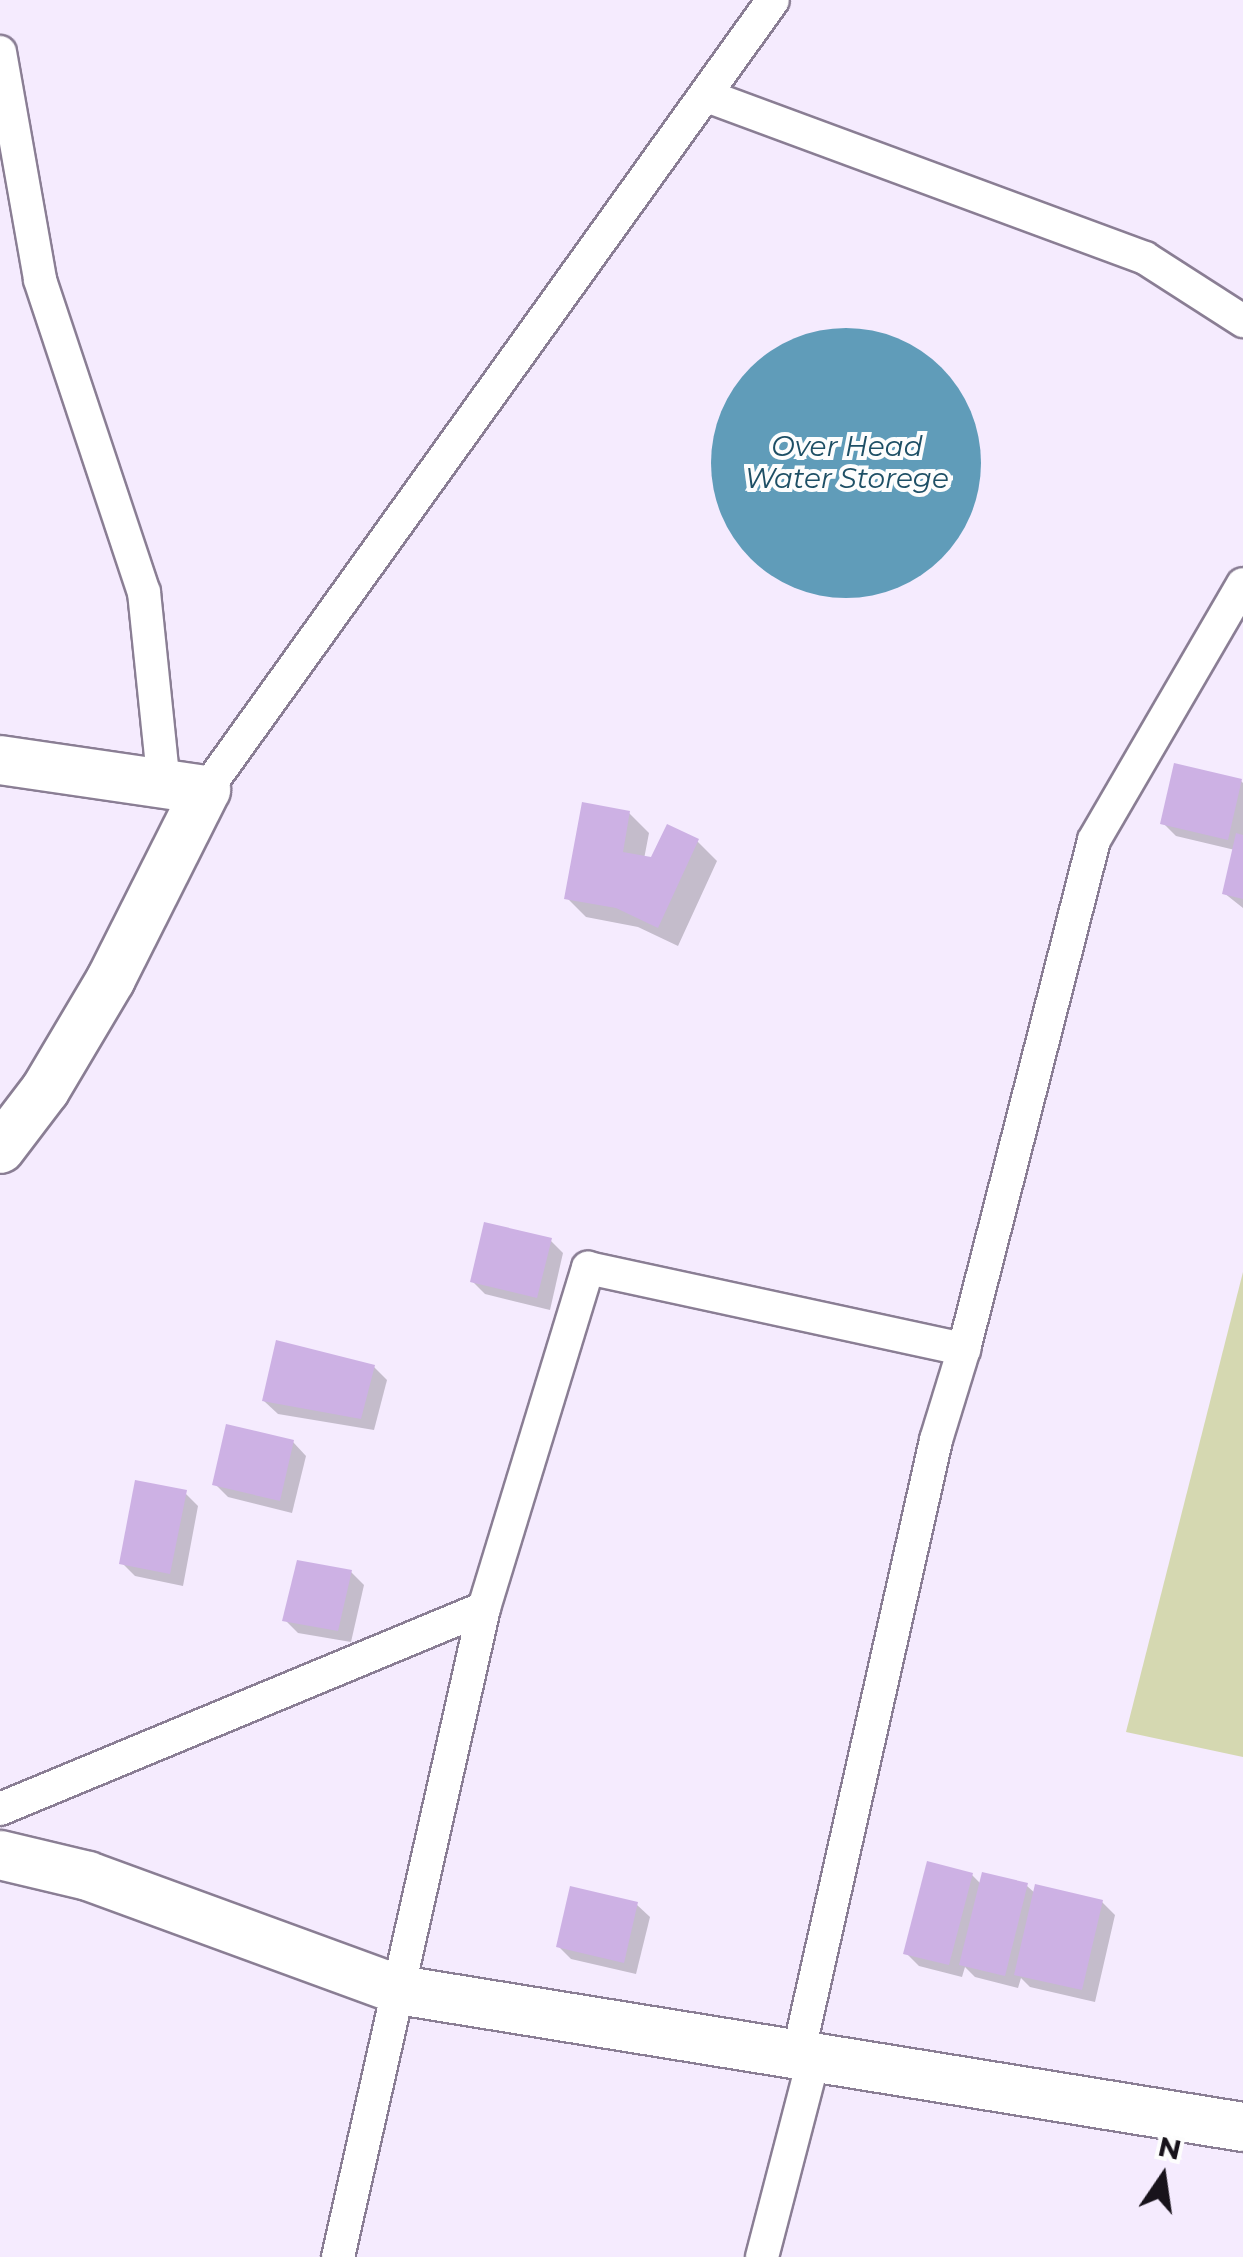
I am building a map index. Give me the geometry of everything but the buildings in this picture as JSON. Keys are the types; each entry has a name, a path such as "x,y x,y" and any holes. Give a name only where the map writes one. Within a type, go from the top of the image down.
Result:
{"main road":[{"path":"0,760 185,787 111,979 45,1090 0,1149"},
{"path":"0,1855 88,1876 399,1990 1243,2127"}],"street":[{"path":"185,787 707,96 773,0"},
{"path":"0,52 40,280 144,592 185,787"},
{"path":"707,96 1146,258 1243,321"},
{"path":"765,2256 932,1460 1094,840 1243,584"},
{"path":"338,2257 484,1608 588,1268 964,1348"},
{"path":"0,1808 484,1608"}],"green space":[{"path":"1243,1272 1243,1757 1126,1732"}],"water":[{"name":"Over Head Water Storege","path":"846,328 898,338 942,367 971,411 981,463 971,515 942,559 898,588 846,598 794,588 750,559 721,515 711,463 721,411 750,367 794,338"}]}
